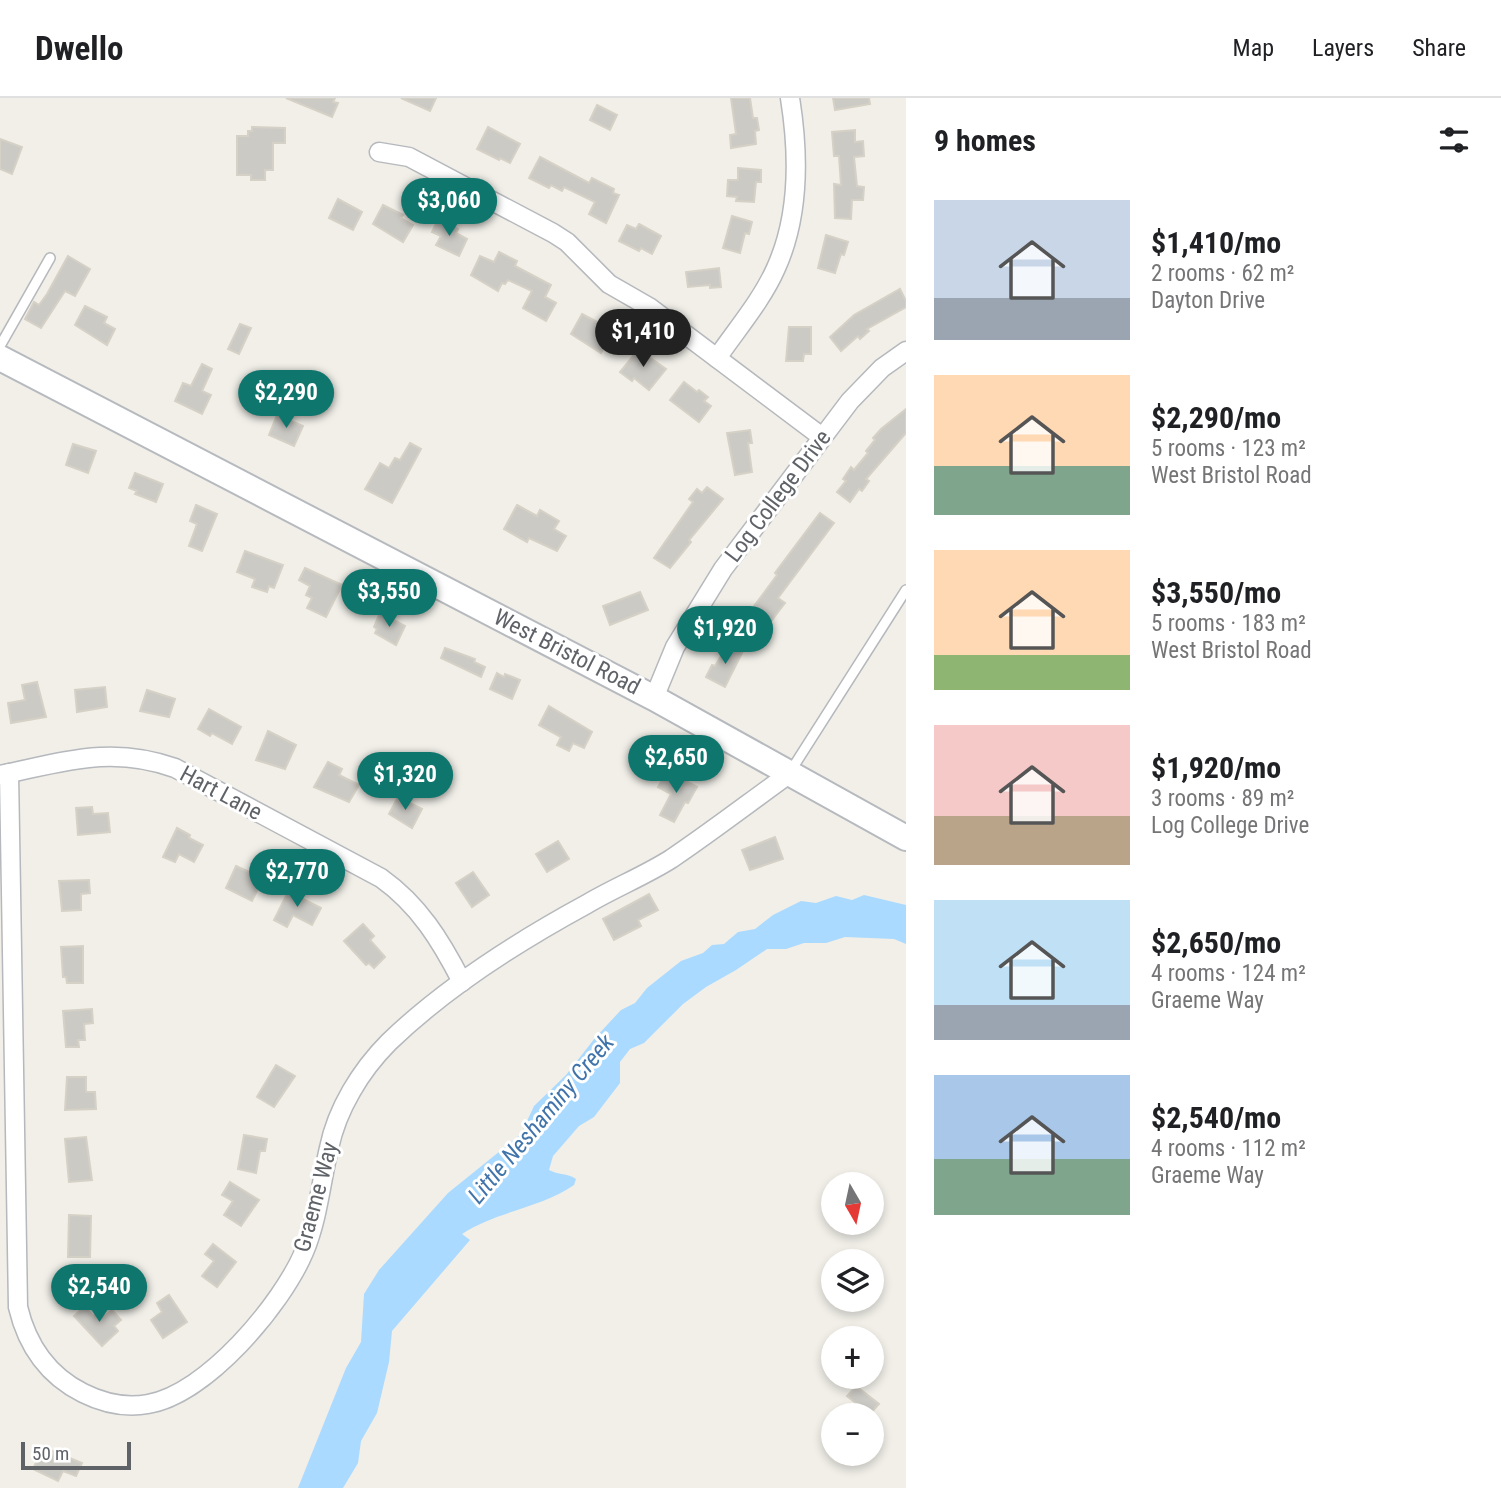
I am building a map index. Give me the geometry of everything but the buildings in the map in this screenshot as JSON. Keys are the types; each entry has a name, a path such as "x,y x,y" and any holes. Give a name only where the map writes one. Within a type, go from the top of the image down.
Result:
{"main road":[{"name":"West Bristol Road","path":"0,358 654,698 906,838"}],"street":[{"path":"717,358 762,292 776,268 784,246 792,214 796,173 790,98"},
{"path":"379,152 409,157 567,242 609,284 649,307 822,437"},
{"name":"Log College Drive","path":"654,698 676,647 723,569 863,386 906,351"},
{"name":"Hart Lane","path":"5,774 106,755 141,758 175,768 381,878 396,889 436,934 462,982"},
{"name":"Graeme Way","path":"5,774 18,1307 24,1331 42,1361 54,1373 91,1397 127,1406 145,1405 166,1399 208,1372 253,1331 272,1308 291,1280 305,1250 315,1219 332,1137 343,1107 359,1079 389,1042 462,982 548,925 670,859 789,774"}],"lane":[{"path":"0,346 50,258"},
{"path":"789,774 906,590"}],"water":[{"name":"Little Neshaminy Creek","path":"864,895 906,905 906,944 894,939 845,937 826,943 804,943 786,949 767,949 706,987 683,1004 644,1043 630,1049 620,1062 620,1083 594,1117 579,1126 553,1156 549,1170 576,1179 574,1185 548,1199 490,1220 462,1234 470,1240 392,1331 389,1362 377,1413 361,1441 358,1463 343,1488 298,1488 346,1368 361,1342 364,1294 379,1270 448,1193 521,1134 534,1106 566,1075 621,1010 635,1003 647,988 681,961 703,953 712,945 724,944 738,932 755,929 773,915 801,901 816,903 836,896 852,900"}]}
